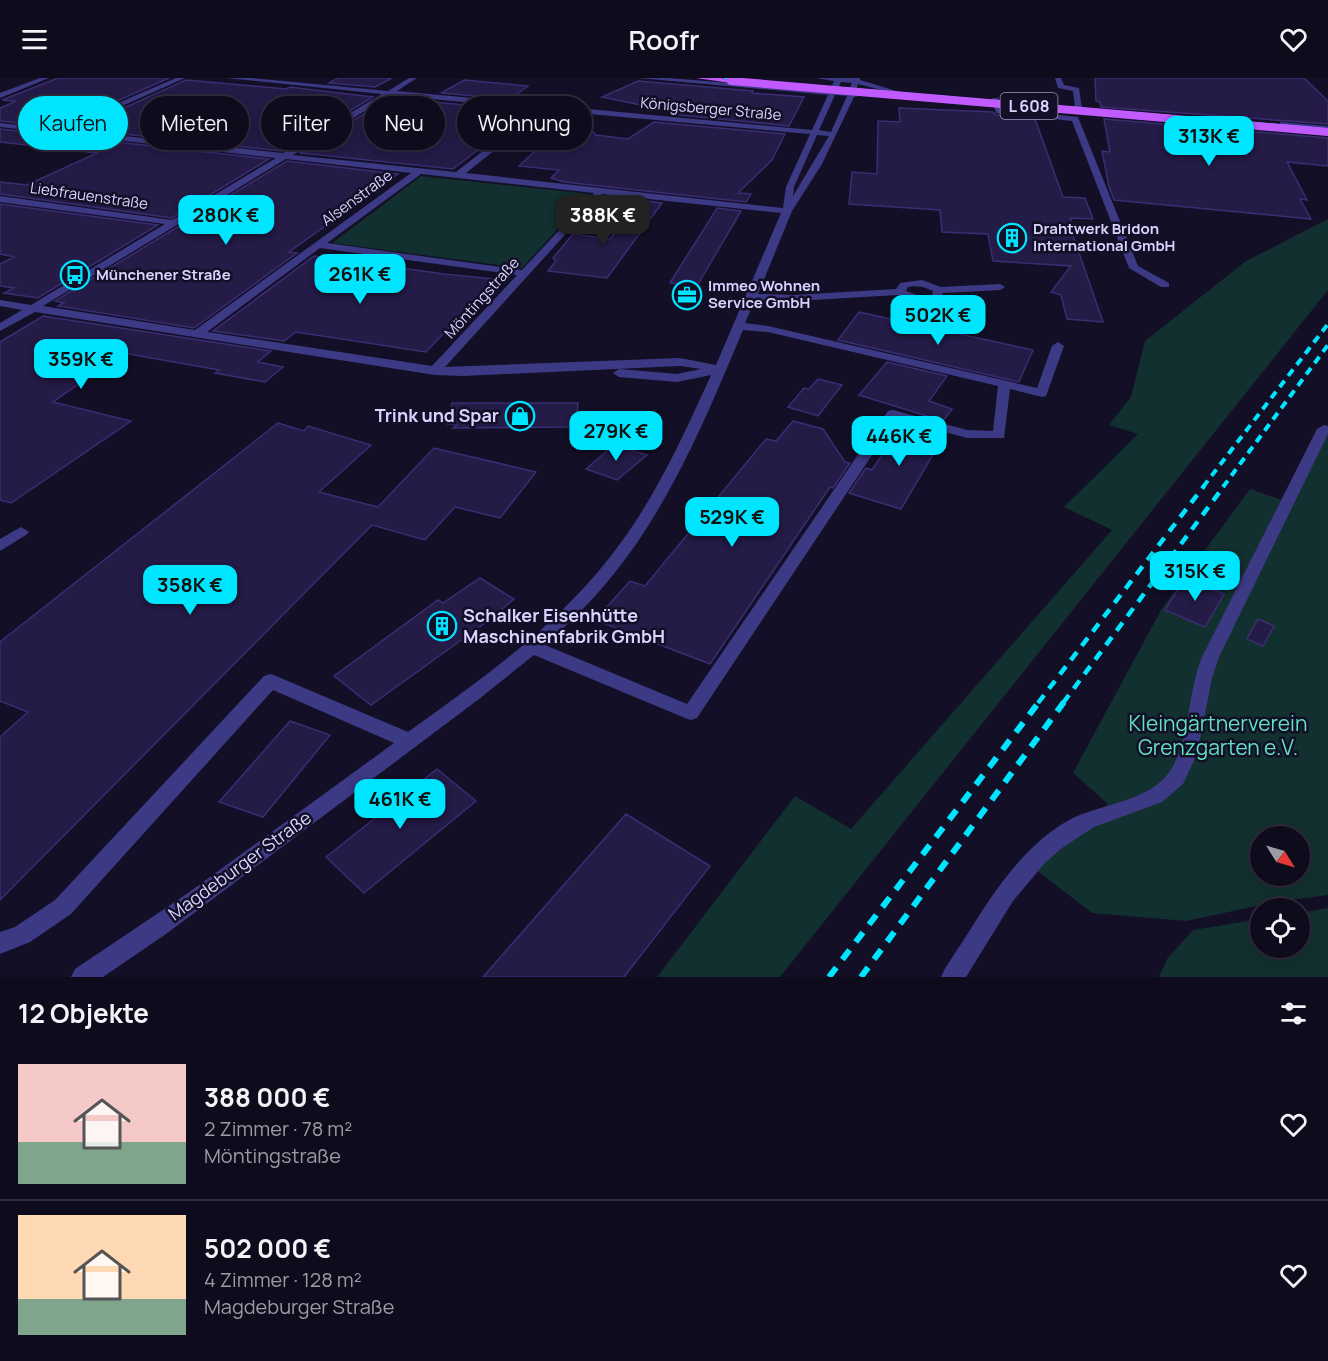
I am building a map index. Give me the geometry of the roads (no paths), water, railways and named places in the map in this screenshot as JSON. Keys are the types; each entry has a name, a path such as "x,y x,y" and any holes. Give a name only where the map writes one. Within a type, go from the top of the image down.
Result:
{"main road":[{"name":"L 608","path":"699,78 1328,128"},
{"name":"L 608","path":"770,78 1328,128"}],"street":[{"path":"0,96 46,78"},
{"path":"128,101 182,78"},
{"name":"Königsberger Straße","path":"229,78 457,99"},
{"path":"291,84 302,78"},
{"path":"0,328 414,78"},
{"path":"640,78 831,95 850,96 896,92 1328,128"},
{"path":"819,78 856,79 896,92"},
{"path":"1058,78 1061,86 1076,90 1079,107"},
{"name":"Magdeburger Straße","path":"787,211 790,187 839,79"},
{"name":"Magdeburger Straße","path":"83,977 118,955 256,856 532,647 578,605 616,561 651,506 690,437 787,211 804,189 850,96 856,79"},
{"path":"994,100 999,111 1075,119 1134,268 1165,285"},
{"name":"Königsberger Straße","path":"592,112 832,134"},
{"path":"0,125 18,127"},
{"path":"128,139 787,211"},
{"path":"457,176 490,150"},
{"name":"Alsenstraße","path":"197,334 419,171"},
{"name":"Möntingstraße","path":"435,371 599,192"},
{"name":"Liebfrauenstraße","path":"0,199 175,223"},
{"path":"318,245 525,273"},
{"path":"900,292 904,285 915,282 929,284 939,290 1000,287"},
{"path":"750,297 794,298 900,292 909,298 924,300 936,298 939,290"},
{"path":"0,303 435,371 537,369 677,378 720,369"},
{"path":"738,326 768,329 1042,393 1058,346"},
{"path":"532,647 691,713 893,414 967,434 999,435 1004,385"},
{"path":"953,977 1013,882 1042,850 1076,826 1113,810 1135,805 1160,793 1174,781 1184,766 1207,665 1324,429"},
{"path":"0,546 21,532"},
{"path":"0,943 22,935 63,907 270,681 409,741"}],"tram line":[{"path":"724,78 1328,129"}],"railway":[{"path":"1203,487 1328,324"},
{"path":"1223,487 1328,345"},
{"path":"1038,703 1204,486"},
{"path":"1063,703 1224,486"},
{"path":"829,977 1039,702"},
{"path":"861,977 1064,702"}],"place":[{"name":"Drahtwerk Bridon International GmbH","path":"1012,238"},
{"name":"Münchener Straße","path":"75,275"},
{"name":"Immeo Wohnen Service GmbH","path":"687,295"},
{"name":"Trink und Spar","path":"520,416"},
{"name":"Schalker Eisenhütte Maschinenfabrik GmbH","path":"442,626"}],"park label":[{"name":"Kleingärtnerverein Grenzgarten e.V.","path":"1218,736"}]}
